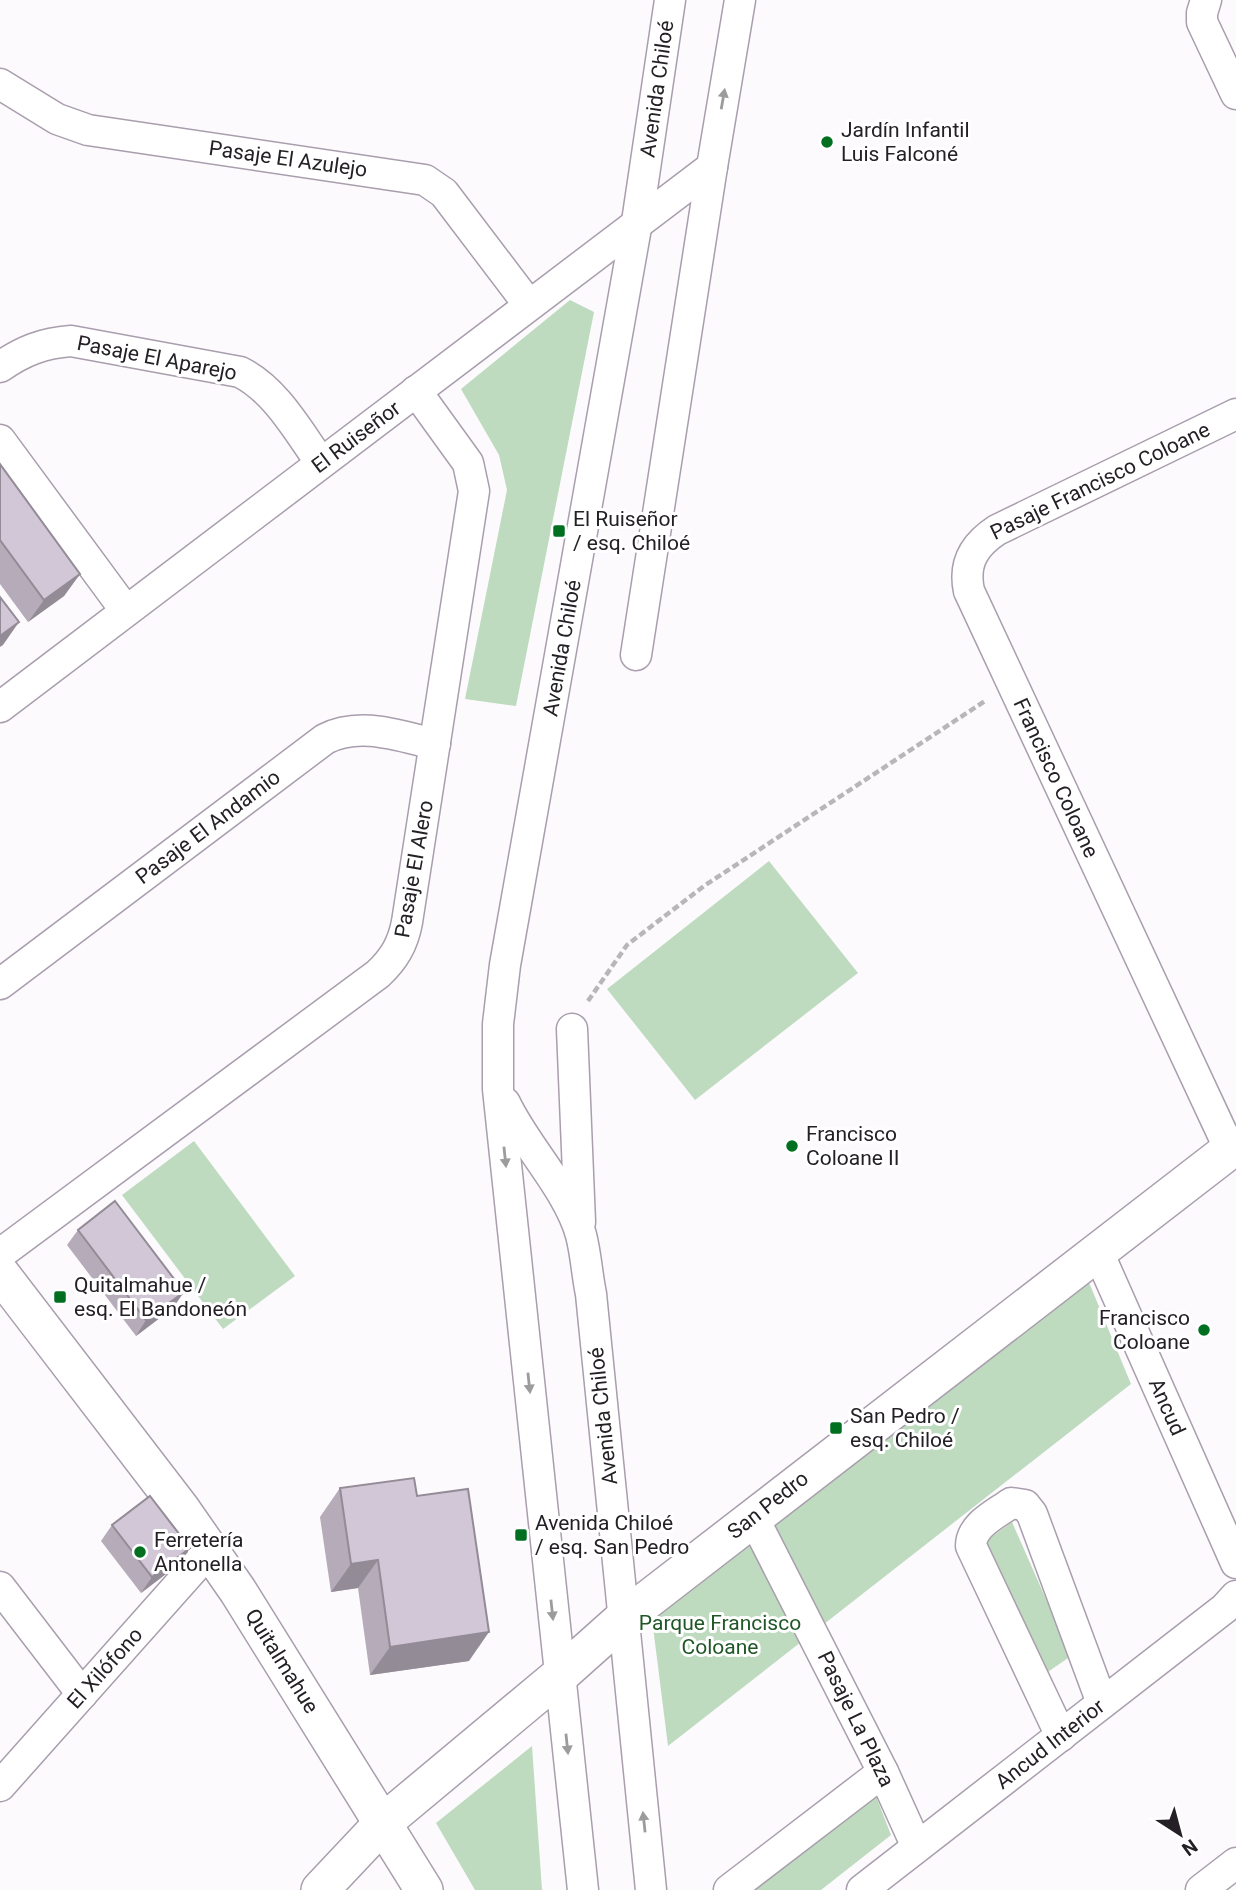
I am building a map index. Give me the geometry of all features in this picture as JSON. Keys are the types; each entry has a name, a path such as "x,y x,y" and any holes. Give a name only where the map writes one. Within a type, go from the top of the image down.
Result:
{"street":[{"path":"636,655 740,0"},
{"path":"1206,0 1202,22 1236,94"},
{"name":"Avenida Chiloé","path":"583,1890 498,1089 498,1024 503,978 637,222 663,1"},
{"name":"Pasaje El Azulejo","path":"0,84 57,118 88,130 425,180 444,194 529,304"},
{"name":"El Ruiseñor","path":"0,707 712,167"},
{"name":"Pasaje El Aparejo","path":"0,367 18,354 36,346 71,341 240,372 267,391 321,463"},
{"name":"Pasaje El Alero","path":"0,1254 389,964 404,937 474,491 468,463 416,391"},
{"name":"Pasaje Francisco Coloane","path":"971,556 977,545 997,530 1236,414"},
{"path":"0,440 127,611"},
{"name":"Francisco Coloane","path":"971,556 966,579 969,591 1233,1147"},
{"name":"Pasaje El Andamio","path":"0,984 325,739 347,730 360,729 435,744"},
{"path":"572,1029 580,1233"},
{"name":"Avenida Chiloé","path":"498,1089 514,1122 566,1203 580,1233 590,1294 651,1890"},
{"name":"San Pedro","path":"320,1890 384,1822 624,1618 1233,1147"},
{"name":"Ancud","path":"1098,1252 1236,1563"},
{"name":"Quitalmahue","path":"0,1273 239,1591 424,1890"},
{"path":"1061,1735 971,1546 971,1538 976,1528 1012,1503 1025,1505 1032,1514 1102,1703"},
{"name":"Pasaje La Plaza","path":"753,1517 883,1772 917,1847"},
{"name":"El Xilófono","path":"0,1786 210,1550"},
{"path":"0,1587 82,1694"},
{"name":"Ancud Interior","path":"862,1890 1225,1608 1236,1596"},
{"path":"729,1890 883,1772"},
{"path":"1200,1890 1236,1863"}],"path":[{"path":"572,1029 593,990 627,945 660,919 704,886 1012,683"}],"green space":[{"path":"570,300 594,312 516,706 465,699 507,490 499,455 461,389"},
{"path":"769,861 858,973 695,1100 607,989"},
{"path":"194,1141 295,1276 223,1329 122,1195"},
{"name":"Parque Francisco Coloane","path":"1088,1280 1131,1384 668,1746 652,1619"},
{"path":"1012,1522 1071,1656 1042,1676 982,1544"},
{"path":"532,1746 542,1890 475,1890 436,1823"},
{"path":"876,1796 891,1835 821,1890 749,1890"}],"building":[{"path":"0,464 80,574 44,600 0,540"},
{"path":"0,597 19,622 0,636"},
{"path":"115,1201 184,1292 146,1320 78,1230"},
{"path":"414,1478 417,1496 468,1489 489,1632 390,1647 378,1560 351,1564 340,1488"},
{"path":"150,1496 190,1548 152,1577 112,1525"}],"place":[{"name":"Jardín Infantil Luis Falconé","path":"827,142"},
{"name":"El Ruiseñor / esq. Chiloé","path":"559,531"},
{"name":"Francisco Coloane II","path":"792,1146"},
{"name":"Quitalmahue / esq. El Bandoneón","path":"60,1297"},
{"name":"Francisco Coloane","path":"1204,1330"},
{"name":"San Pedro / esq. Chiloé","path":"836,1428"},
{"name":"Avenida Chiloé / esq. San Pedro","path":"521,1535"},
{"name":"Ferretería Antonella","path":"140,1552"}]}
